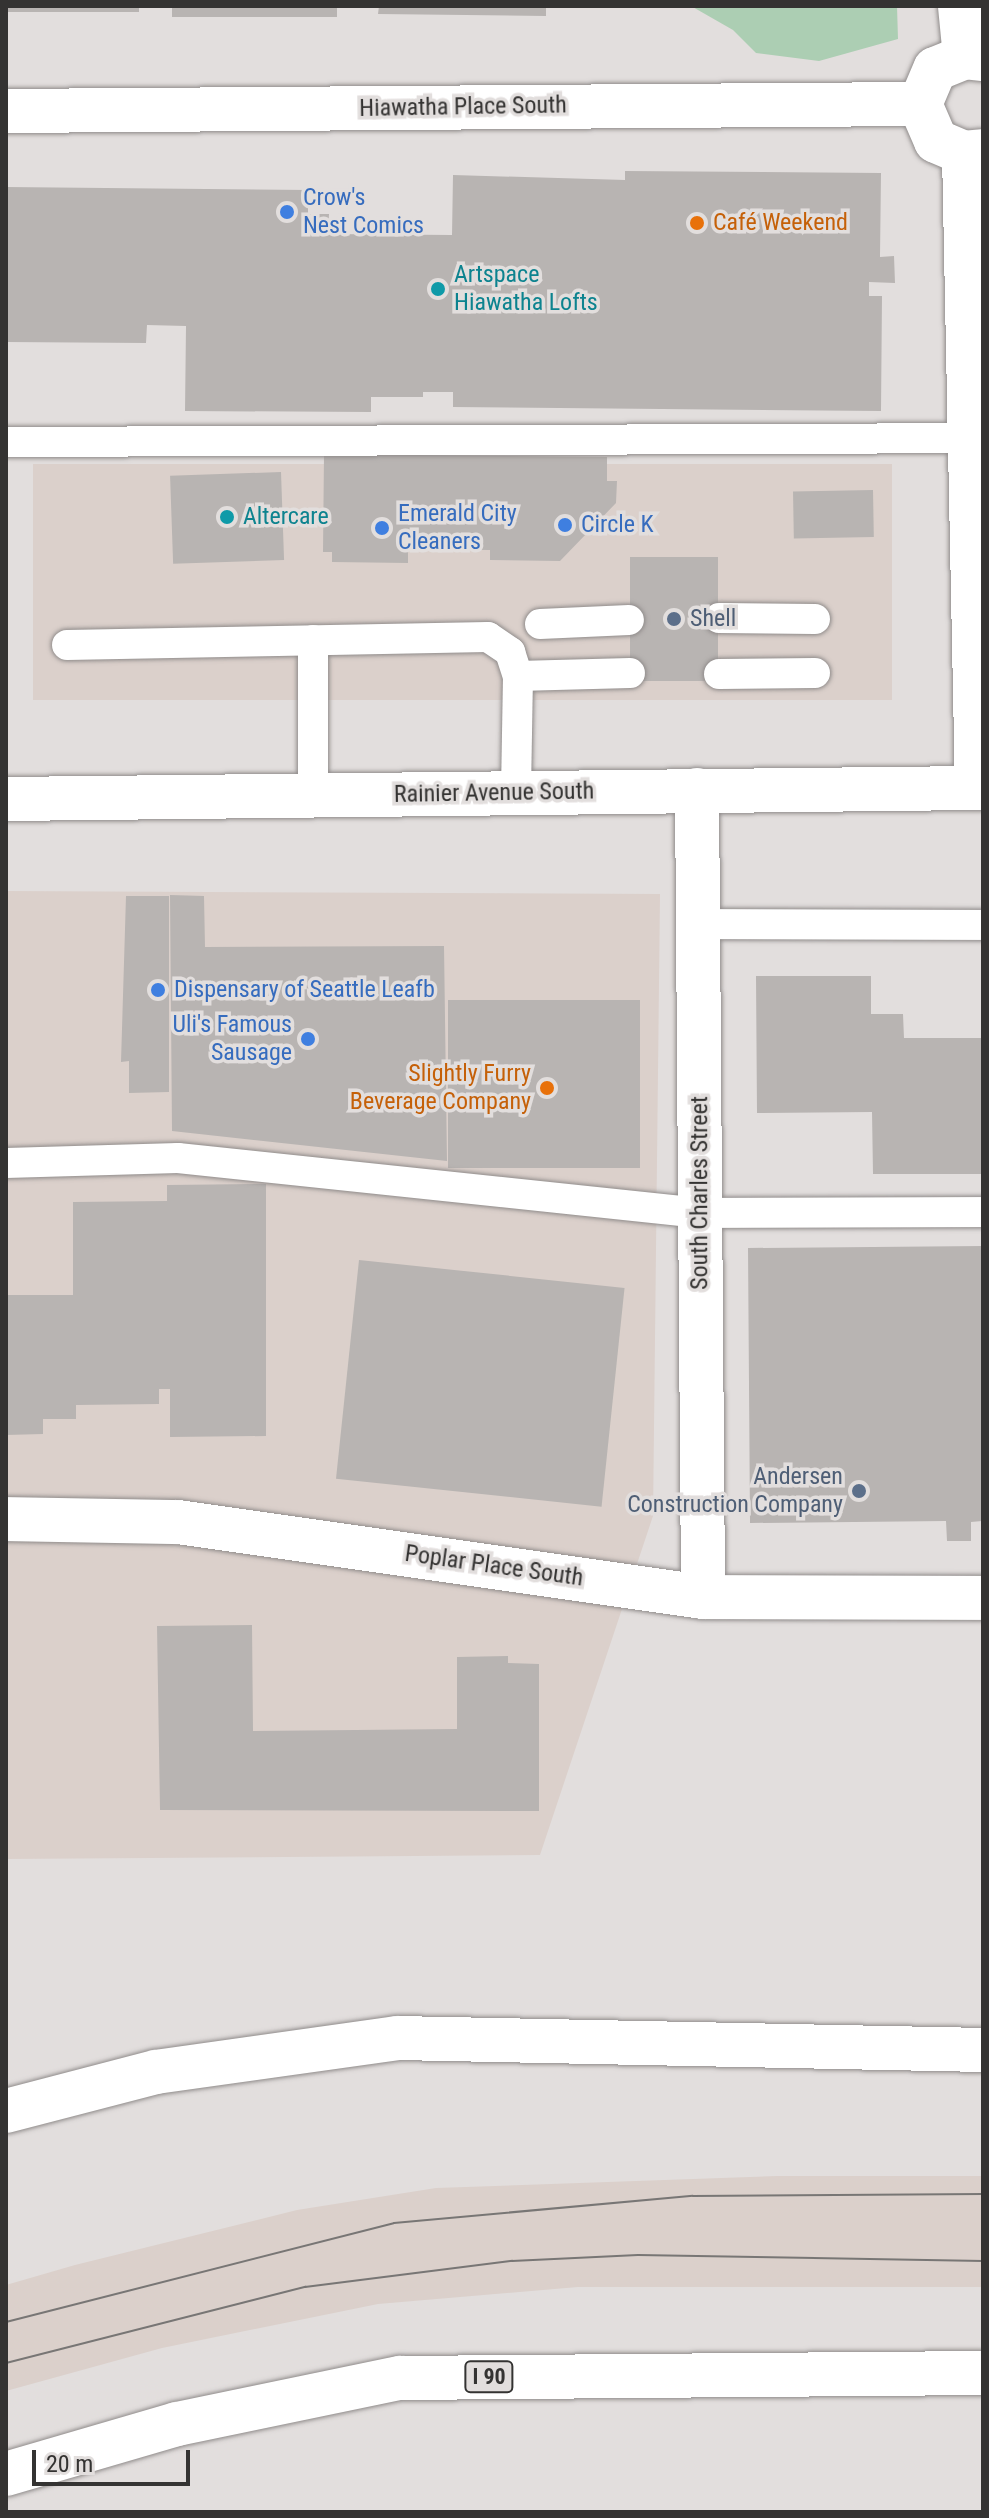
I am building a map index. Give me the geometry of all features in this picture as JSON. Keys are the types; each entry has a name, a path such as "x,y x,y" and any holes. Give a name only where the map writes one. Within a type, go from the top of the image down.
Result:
{"main road":[{"path":"960,6 974,58 935,69 920,104 936,141 974,152 978,438 969,614 980,788"},
{"name":"Hiawatha Place South","path":"6,111 920,104"},
{"name":"Rainier Avenue South","path":"6,799 980,788"},
{"name":"South Charles Street","path":"697,790 703,1597"},
{"name":"Poplar Place South","path":"6,1519 178,1522 703,1597 983,1598"},
{"path":"6,2111 156,2072 397,2038 983,2050"},
{"name":"I 90","path":"6,2474 177,2424 400,2378 983,2373"}],"lane":[{"path":"6,442 978,438"},
{"path":"719,618 815,619"},
{"path":"540,624 629,620"},
{"path":"67,645 488,637 510,652 518,676 516,792"},
{"path":"313,640 313,795"},
{"path":"518,676 630,673"},
{"path":"719,674 815,673"},
{"path":"698,924 983,925"},
{"path":"6,1163 178,1158 700,1213 983,1212"}],"shaded area":[{"path":"33,464 892,464 892,700 33,700"},
{"path":"6,891 660,894 653,1516 540,1855 6,1859"},
{"path":"777,2176 983,2176 983,2287 578,2287 378,2304 162,2348 6,2391 6,2285 75,2265 297,2210 436,2188"}],"green space":[{"path":"691,6 897,6 898,39 819,61 756,53 733,30"}],"building":[{"path":"6,6 139,6 139,12 6,12"},
{"path":"172,6 337,6 337,17 172,17"},
{"path":"379,6 546,6 546,16 378,14"},
{"name":"Artspace Hiawatha Lofts","path":"625,171 881,173 880,257 894,256 895,283 869,282 869,296 882,296 881,411 453,407 453,392 423,392 423,397 371,397 371,412 185,411 186,326 147,325 146,343 6,342 6,187 308,190 308,214 329,214 328,234 452,235 453,175 625,180"},
{"path":"324,454 607,457 607,481 617,481 616,503 560,561 490,560 490,550 408,549 408,563 332,562 332,552 323,552"},
{"name":"Altercare","path":"281,472 284,560 173,564 170,476"},
{"path":"873,490 874,537 794,538 793,491"},
{"name":"Shell","path":"630,557 718,557 718,681 630,681"},
{"name":"Uli's Famous Sausage","path":"170,895 204,896 205,947 444,946 447,1161 172,1131"},
{"path":"126,896 169,896 169,1092 129,1093 129,1061 121,1062"},
{"path":"756,976 871,976 871,1014 903,1014 904,1038 983,1038 983,1174 873,1174 872,1112 757,1113"},
{"path":"448,1000 640,1000 640,1168 448,1168"},
{"path":"266,1184 266,1436 170,1437 170,1389 159,1389 159,1404 76,1405 76,1419 43,1419 43,1434 6,1435 6,1295 73,1295 73,1202 167,1201 167,1185"},
{"path":"983,1246 982,1521 971,1522 971,1541 947,1541 946,1521 750,1523 748,1248"},
{"path":"359,1260 625,1288 602,1507 336,1479"},
{"path":"252,1625 253,1731 457,1729 457,1657 508,1656 508,1663 539,1664 539,1811 160,1810 157,1626"}],"tram line":[{"path":"6,2322 394,2223 693,2196 983,2194"},
{"path":"6,2363 305,2287 512,2261 638,2255 983,2261"}],"place":[{"name":"Crow's Nest Comics","path":"287,212"},
{"name":"Café Weekend","path":"697,223"},
{"name":"Artspace Hiawatha Lofts","path":"438,289"},
{"name":"Altercare","path":"227,517"},
{"name":"Circle K","path":"565,525"},
{"name":"Emerald City Cleaners","path":"382,528"},
{"name":"Shell","path":"674,619"},
{"name":"Dispensary of Seattle Leafb","path":"158,990"},
{"name":"Uli's Famous Sausage","path":"308,1039"},
{"name":"Slightly Furry Beverage Company","path":"547,1088"},
{"name":"Andersen Construction Company","path":"859,1491"}]}
